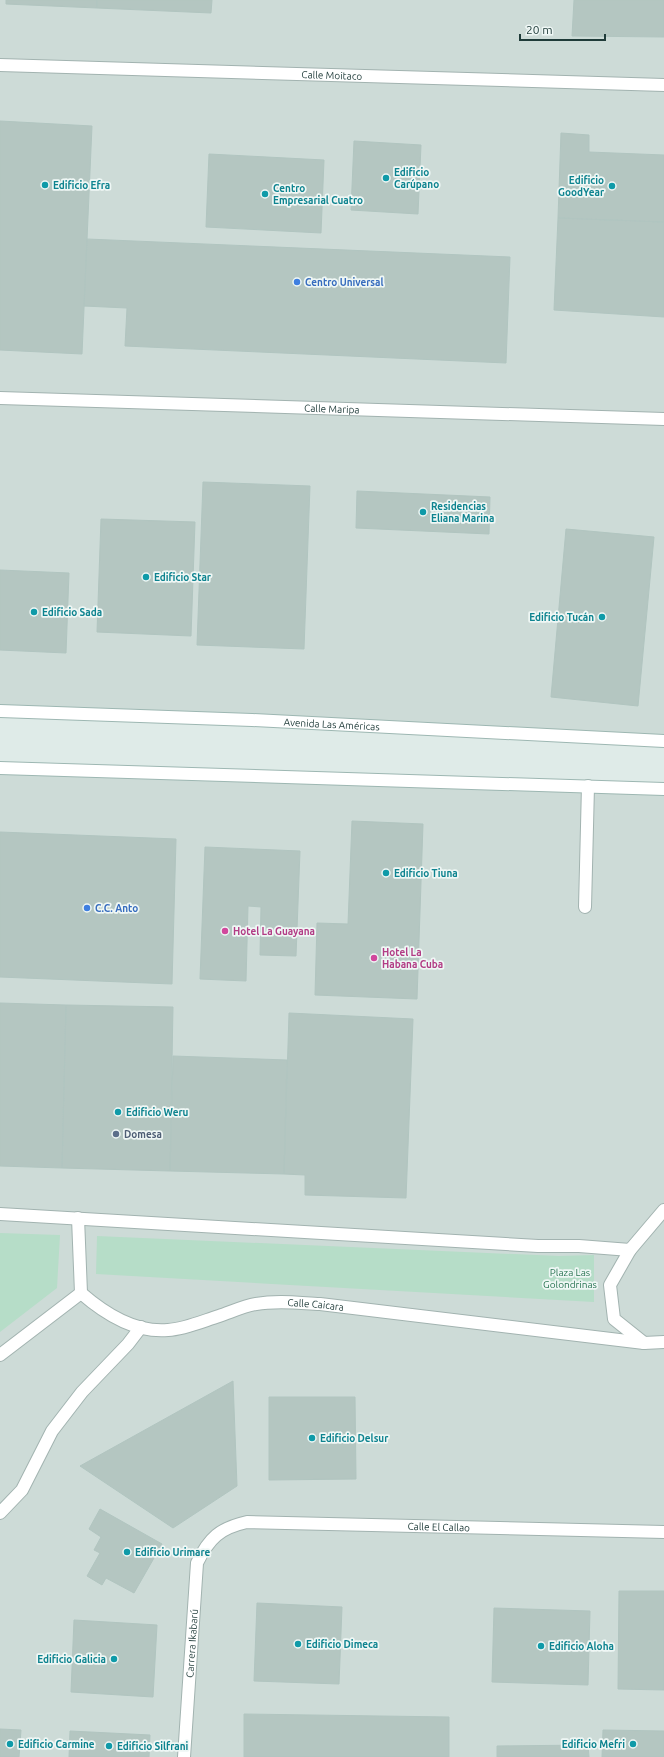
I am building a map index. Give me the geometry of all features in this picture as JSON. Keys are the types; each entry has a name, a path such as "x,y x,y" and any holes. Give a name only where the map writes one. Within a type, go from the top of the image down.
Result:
{"street":[{"name":"Calle Moitaco","path":"0,65 664,85"},
{"name":"Calle Maripa","path":"0,398 664,419"},
{"name":"Avenida Las Américas","path":"0,711 252,720 664,742"},
{"path":"0,768 664,789"},
{"path":"586,907 588,786"},
{"path":"644,1343 614,1319 610,1285 630,1250 664,1210"},
{"path":"0,1214 538,1246 579,1246 630,1250"},
{"path":"0,1354 81,1293 78,1218"},
{"name":"Calle Caicara","path":"81,1293 112,1317 141,1327 169,1330 194,1324 255,1304 276,1302 320,1304 644,1343 664,1342"},
{"path":"0,1513 22,1490 52,1431 82,1392 128,1344 141,1327"},
{"name":"Calle El Callao","path":"216,1534 230,1526 247,1522 664,1532"},
{"name":"Carrera Ikabarú","path":"184,1757 197,1563 205,1547 216,1534"}],"shaded area":[{"path":"0,0 664,0 664,741 0,714"},
{"path":"0,767 664,785 664,1757 0,1757"}],"green space":[{"path":"0,1233 60,1235 57,1288 0,1332"},
{"name":"Plaza Las Golondrinas","path":"97,1236 559,1256 594,1255 594,1302 96,1274"}],"building":[{"path":"6,0 97,0 97,8 6,4"},
{"path":"97,0 212,0 211,13 97,8"},
{"path":"574,0 664,0 664,37 572,36"},
{"name":"Edificio Efra","path":"0,121 92,126 82,354 0,350"},
{"name":"Edificio GoodYear","path":"561,133 589,135 589,152 664,155 664,222 558,218"},
{"name":"Edificio Carúpano","path":"354,141 421,145 418,214 351,210"},
{"name":"Centro Empresarial Cuatro","path":"209,154 324,160 321,233 206,227"},
{"path":"558,218 664,222 664,317 554,310"},
{"name":"Centro Universal","path":"87,239 510,257 506,363 125,346 127,308 84,306"},
{"path":"203,482 310,486 304,649 197,645"},
{"name":"Residencias Eliana Marina","path":"357,491 490,497 489,534 356,528"},
{"name":"Edificio Star","path":"101,519 195,522 191,636 97,632"},
{"name":"Edificio Tucán","path":"566,529 654,537 638,706 551,697"},
{"name":"Edificio Sada","path":"0,570 69,573 66,653 0,650"},
{"name":"Edificio Tiuna","path":"352,821 423,824 417,999 315,995 317,923 348,924"},
{"name":"C.C. Anto","path":"0,832 176,839 172,984 0,977"},
{"name":"Hotel La Guayana","path":"205,847 300,851 296,956 260,955 261,907 248,906 246,981 200,979"},
{"path":"0,1003 66,1005 62,1168 0,1166"},
{"name":"Edificio Weru","path":"66,1005 173,1007 170,1171 62,1168"},
{"path":"289,1013 413,1019 406,1198 305,1195 305,1175 284,1174"},
{"path":"173,1056 287,1060 284,1174 170,1171"},
{"path":"233,1381 237,1486 173,1528 80,1466"},
{"name":"Edificio Delsur","path":"269,1397 355,1397 356,1479 269,1480"},
{"name":"Edificio Urimare","path":"100,1509 162,1544 134,1593 106,1578 102,1585 87,1576 100,1553 94,1550 101,1537 89,1529"},
{"path":"619,1591 664,1591 664,1690 618,1689"},
{"name":"Edificio Dimeca","path":"257,1603 342,1607 339,1684 254,1681"},
{"name":"Edificio Aloha","path":"494,1608 590,1611 588,1685 492,1682"},
{"name":"Edificio Galicia","path":"74,1620 157,1625 153,1697 71,1692"},
{"path":"244,1714 449,1717 449,1757 244,1757"},
{"name":"Edificio Carmine","path":"0,1729 21,1730 19,1757 0,1757"},
{"name":"Edificio Mefri","path":"603,1730 664,1731 664,1757 602,1757"},
{"name":"Edificio Silfrani","path":"70,1731 150,1735 149,1757 69,1757"},
{"path":"588,1745 589,1757 497,1757 497,1746"}],"place":[{"name":"Edificio Carúpano","path":"386,178"},
{"name":"Edificio Efra","path":"45,185"},
{"name":"Edificio GoodYear","path":"612,186"},
{"name":"Centro Empresarial Cuatro","path":"265,194"},
{"name":"Centro Universal","path":"297,282"},
{"name":"Residencias Eliana Marina","path":"423,512"},
{"name":"Edificio Star","path":"146,577"},
{"name":"Edificio Sada","path":"34,612"},
{"name":"Edificio Tucán","path":"602,617"},
{"name":"Edificio Tiuna","path":"386,873"},
{"name":"C.C. Anto","path":"87,908"},
{"name":"Hotel La Guayana","path":"225,931"},
{"name":"Hotel La Habana Cuba","path":"374,958"},
{"name":"Edificio Weru","path":"118,1112"},
{"name":"Domesa","path":"116,1134"},
{"name":"Edificio Delsur","path":"312,1438"},
{"name":"Edificio Urimare","path":"127,1552"},
{"name":"Edificio Dimeca","path":"298,1644"},
{"name":"Edificio Aloha","path":"541,1646"},
{"name":"Edificio Galicia","path":"114,1659"},
{"name":"Edificio Carmine","path":"10,1744"},
{"name":"Edificio Mefri","path":"633,1744"},
{"name":"Edificio Silfrani","path":"109,1746"}]}
